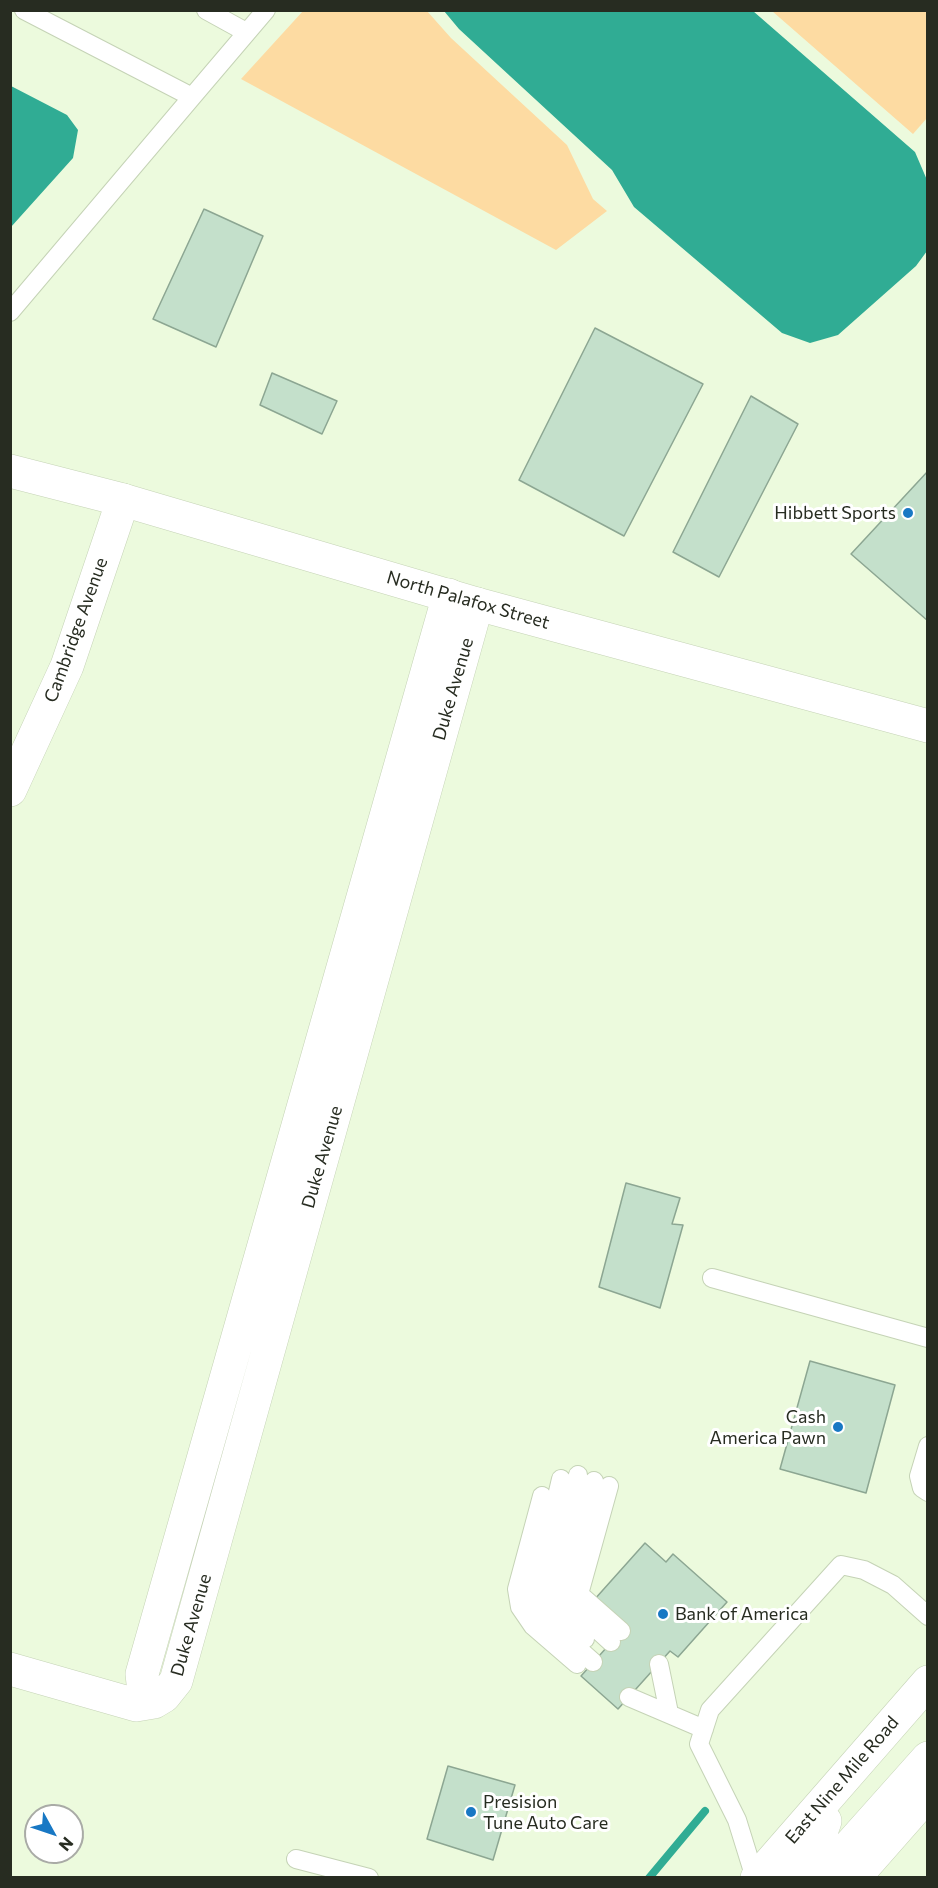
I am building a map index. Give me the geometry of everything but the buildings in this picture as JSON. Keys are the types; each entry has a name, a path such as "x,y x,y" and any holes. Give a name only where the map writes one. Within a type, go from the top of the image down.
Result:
{"street":[{"name":"North Palafox Street","path":"10,471 123,500 463,599 927,726"},
{"name":"Cambridge Avenue","path":"10,790 67,666 123,500"},
{"name":"Duke Avenue","path":"10,1669 136,1705 154,1702 143,1683 142,1674 463,599"},
{"name":"East Nine Mile Road","path":"756,1878 927,1682"},
{"path":"821,1878 927,1758"},
{"path":"789,1878 818,1841 838,1785"},
{"path":"854,1878 927,1794"}],"lane":[{"path":"24,10 192,97"},
{"path":"206,10 246,32"},
{"path":"10,312 266,10"},
{"path":"712,1278 927,1338"},
{"path":"927,1446 919,1476 922,1488 927,1492"},
{"path":"585,1480 579,1594 602,1652 546,1603 585,1480"},
{"path":"542,1496 517,1589 520,1607 533,1626 602,1652"},
{"path":"756,1878 736,1820 699,1744 710,1710 841,1565 864,1570 893,1585 927,1616"},
{"path":"639,1686 669,1713 704,1729"},
{"path":"639,1686 669,1713"},
{"path":"639,1686 669,1713"},
{"path":"296,1859 369,1878"}],"shaded area":[{"path":"303,11 427,11 451,38 567,145 593,199 607,211 556,250 241,79"},
{"path":"772,11 927,11 927,118 913,134"}],"water":[{"path":"444,11 753,11 915,152 927,180 927,251 916,266 838,335 810,343 782,333 634,207 612,170 459,29"},
{"path":"11,86 67,115 78,130 73,158 11,227"}],"waterway":[{"path":"649,1878 705,1811"}],"place":[{"name":"Hibbett Sports","path":"908,513"},
{"name":"Cash America Pawn","path":"838,1427"},
{"name":"Bank of America","path":"663,1614"},
{"name":"Presision Tune Auto Care","path":"471,1812"}]}
